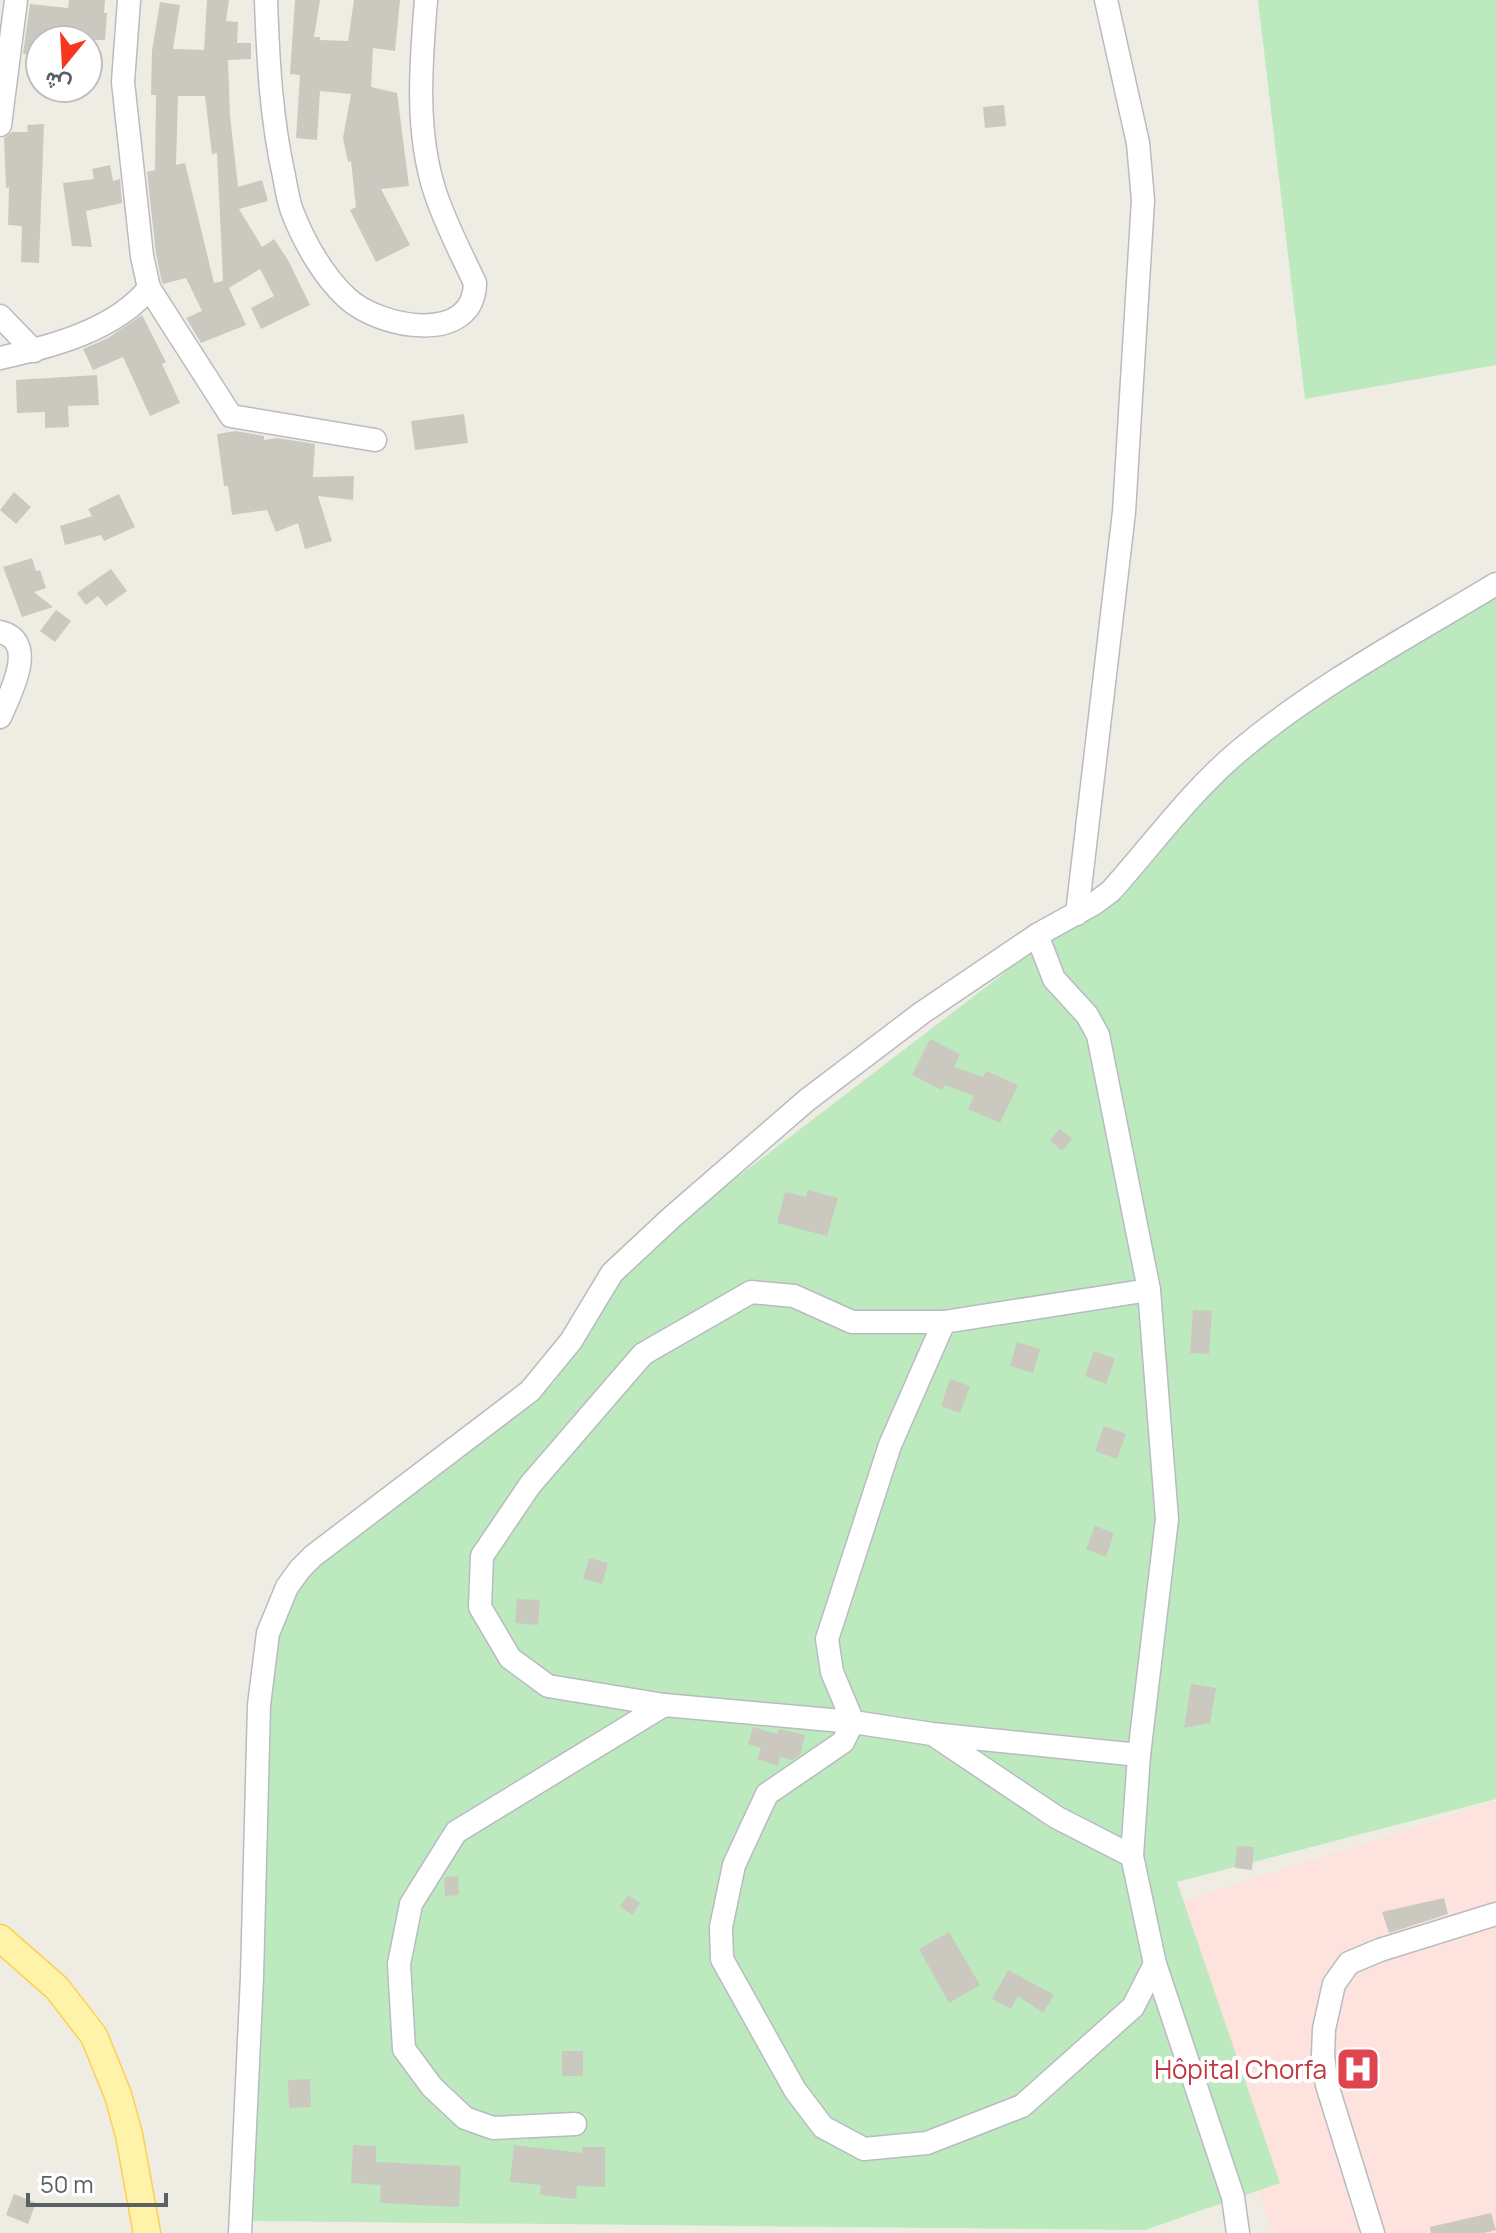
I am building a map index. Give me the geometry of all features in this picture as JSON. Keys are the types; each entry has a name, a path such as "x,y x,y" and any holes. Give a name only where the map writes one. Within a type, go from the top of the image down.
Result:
{"main road":[{"path":"0,1938 57,1988 94,2036 118,2095 129,2135 146,2232"}],"street":[{"path":"0,125 16,0"},
{"path":"129,0 123,82 142,256 149,288 231,416 375,440"},
{"path":"266,0 269,72 278,152 291,210 319,265 346,297 374,316 392,323 415,326 438,325 459,315 471,304 475,295 475,283 435,192 427,160 422,59 426,0"},
{"path":"1077,914 1124,512 1143,200 1138,143 1106,0"},
{"path":"0,358 34,351 85,332 121,314 138,302 149,288"},
{"path":"0,316 34,351"},
{"path":"240,2233 252,1977 259,1705 268,1633 287,1587 300,1569 530,1391 571,1341 612,1273 807,1100 923,1012 1037,935 1111,891 1190,799 1238,751 1339,678 1496,584"},
{"path":"0,632 11,635 19,645 20,662 0,717"},
{"path":"1037,935 1054,979 1087,1015 1098,1035 1149,1290 1167,1519 1139,1755 1132,1856 1155,1964 1233,2197 1238,2233"},
{"path":"1139,1755 932,1734 853,1722 664,1705 548,1686 510,1658 480,1607 482,1556 530,1485 643,1354 751,1292 794,1296 852,1322 944,1322 1149,1290"},
{"path":"944,1322 890,1445 827,1639 832,1672 853,1722 843,1742 767,1794 734,1865 721,1927 722,1959 795,2090 823,2127 864,2149 927,2143 1022,2106 1133,2007 1155,1964"},
{"path":"575,2124 493,2128 465,2118 432,2087 404,2049 399,1964 411,1904 456,1832 664,1705"},
{"path":"932,1734 1056,1817 1132,1856"},
{"path":"1373,2233 1327,2085 1323,2056 1324,2029 1334,1984 1349,1963 1380,1950 1496,1914"}],"shaded area":[{"name":"Hôpital Chorfa","path":"1496,1801 1496,2233 1272,2233 1169,1906"}],"green space":[{"path":"1258,0 1496,0 1496,365 1305,399"},
{"path":"1496,591 1496,1799 1177,1882 1280,2183 1145,2230 248,2221 272,1657 295,1575 554,1383 621,1266 1075,919 1209,774"}],"building":[{"path":"69,0 105,0 105,40 104,24 27,24 30,4 68,8"},
{"path":"207,0 229,0 226,21 238,22 237,43 251,43 251,59 228,60 230,116 238,187 262,180 268,201 239,209 262,247 274,239 310,305 261,329 251,308 274,296 260,269 229,288 246,325 201,343 186,318 202,311 186,278 163,284 156,254 147,172 155,170 156,95 151,95 152,51 160,2 180,5 173,49 204,50","holes":["178,96 205,96 212,154 217,153 223,281 214,283 185,163 176,165"]},
{"path":"295,0 320,0 314,37 348,41 354,0 400,0 395,51 373,48 371,87 397,93 409,186 381,189 410,245 376,262 350,210 356,207 351,161 348,162 343,138 351,94 320,91 317,140 296,138 300,75 290,74"},
{"path":"1004,105 1006,126 985,128 983,107"},
{"path":"44,124 39,263 21,262 22,226 8,225 9,187 6,188 4,138 12,132 28,132 27,125"},
{"path":"110,165 113,181 120,179 122,203 86,211 92,247 72,246 63,183 94,179 92,169"},
{"path":"142,315 166,362 162,364 180,403 150,416 123,357 93,370 83,349 108,338"},
{"path":"97,375 99,405 68,406 69,427 45,428 45,412 17,413 16,380"},
{"path":"464,414 468,443 415,450 411,421"},
{"path":"236,431 264,436 264,440 277,438 315,444 313,477 354,476 353,500 318,496 332,541 305,549 298,523 276,532 267,510 232,515 228,486 224,486 217,434"},
{"path":"14,492 31,507 16,524 0,510"},
{"path":"119,494 135,527 104,541 101,535 65,545 60,526 92,516 88,509"},
{"path":"32,558 46,588 34,592 53,607 22,617 3,567"},
{"path":"111,569 127,591 106,606 98,596 86,605 77,593"},
{"path":"56,610 71,621 55,642 40,631"},
{"path":"930,1039 960,1054 954,1067 983,1077 986,1071 1018,1085 1000,1123 968,1109 974,1096 945,1085 942,1090 912,1075"},
{"path":"1060,1129 1072,1139 1062,1151 1050,1140"},
{"path":"808,1190 838,1198 827,1236 777,1223 785,1192 806,1197"},
{"path":"1193,1310 1212,1311 1209,1354 1190,1353"},
{"path":"1017,1342 1040,1349 1033,1373 1010,1366"},
{"path":"1094,1351 1115,1359 1106,1384 1085,1376"},
{"path":"950,1379 970,1386 960,1413 941,1406"},
{"path":"1104,1426 1126,1434 1117,1459 1095,1451"},
{"path":"1095,1526 1114,1533 1106,1557 1086,1549"},
{"path":"589,1558 608,1563 602,1584 583,1579"},
{"path":"517,1599 540,1600 538,1625 515,1623"},
{"path":"1191,1684 1216,1688 1210,1723 1184,1728"},
{"path":"753,1727 777,1734 779,1729 805,1735 800,1755 792,1760 780,1757 778,1766 757,1759 761,1748 748,1744"},
{"path":"1237,1846 1254,1847 1252,1870 1235,1868"},
{"path":"458,1876 459,1895 445,1896 444,1877"},
{"path":"628,1895 640,1903 632,1915 620,1906"},
{"path":"1444,1898 1448,1914 1389,1933 1382,1912"},
{"path":"949,1932 980,1985 949,2003 919,1949"},
{"path":"1008,1970 1054,1995 1043,2013 1018,1996 1011,2009 992,1999"},
{"path":"562,2051 583,2051 583,2076 562,2076"},
{"path":"310,2079 311,2107 289,2108 288,2080"},
{"path":"353,2145 376,2146 376,2162 461,2166 459,2207 380,2203 381,2185 351,2183"},
{"path":"514,2145 582,2153 582,2147 605,2147 605,2187 577,2186 576,2199 540,2195 541,2185 510,2182"},
{"path":"14,2194 36,2203 28,2224 6,2215"},
{"path":"1491,2213 1496,2230 1484,2233 1431,2233 1430,2227"}],"place":[{"name":"Hôpital Chorfa","path":"1358,2069"}]}
